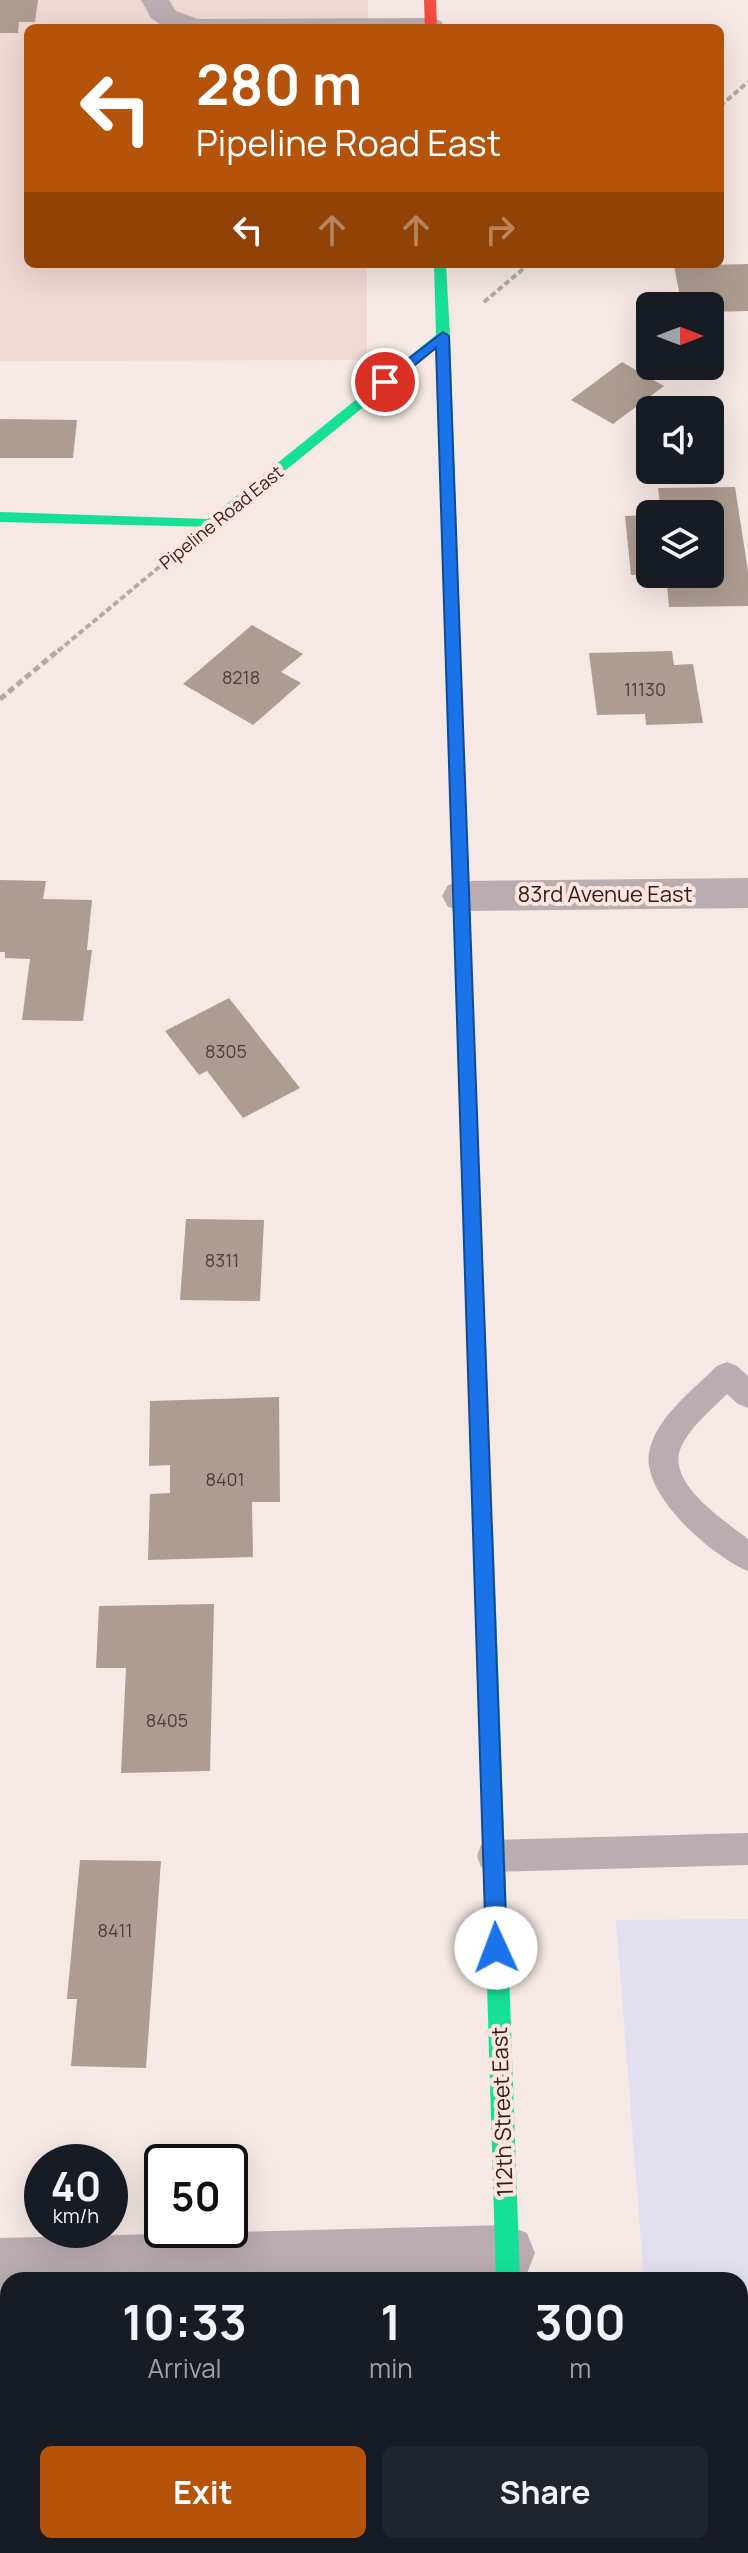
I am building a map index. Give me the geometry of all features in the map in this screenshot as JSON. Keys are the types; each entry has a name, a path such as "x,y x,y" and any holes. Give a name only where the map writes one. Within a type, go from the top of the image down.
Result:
{"main road":[{"name":"112th Street East","path":"440,268 507,2266"},
{"name":"Pipeline Road East","path":"211,524 443,336"},
{"path":"0,517 211,524"}],"street":[{"path":"155,0 157,9 178,24"},
{"path":"361,24 431,18"},
{"name":"83rd Avenue East","path":"462,896 748,893"},
{"path":"0,2266 160,2271 507,2266"}],"lane":[{"path":"748,1395 727,1375 670,1436 664,1459 668,1485 686,1507 748,1557"},
{"path":"493,1856 748,1849"}],"path":[{"path":"724,103 748,82"},
{"name":"Pipeline Road East","path":"0,699 211,524"}],"shaded area":[{"path":"0,0 368,0 368,24 24,24 24,268 367,268 367,360 0,361"},
{"path":"748,1919 748,2272 643,2272 616,1920"}],"building":[{"path":"0,0 38,0 35,22 19,22 18,33 0,33"},
{"path":"748,264 748,311 724,312 724,292 679,292 674,268 724,268 724,265"},
{"path":"622,362 636,370 636,380 654,380 664,386 651,396 636,396 636,407 613,424 571,400"},
{"path":"0,419 77,420 73,458 0,458"},
{"path":"735,487 748,571 748,606 669,607 667,588 724,588 724,500 659,500 658,488"},
{"path":"625,516 636,516 636,575 631,575"},
{"path":"252,625 303,654 281,672 301,683 253,725 183,684"},
{"path":"672,651 674,665 693,664 703,723 646,725 645,714 597,715 589,653"},
{"path":"0,880 46,881 43,899 92,900 87,950 92,950 83,1021 22,1020 30,959 5,958 5,952 0,952"},
{"path":"229,998 300,1088 243,1118 207,1071 199,1075 165,1031"},
{"path":"186,1219 264,1220 260,1301 180,1300"},
{"path":"279,1397 280,1502 252,1502 253,1557 148,1560 150,1494 170,1493 170,1465 149,1466 150,1401"},
{"path":"214,1604 210,1771 121,1773 126,1668 96,1668 99,1606"},
{"path":"80,1860 161,1861 146,2068 71,2066 77,1999 67,1999"}],"traffic: fast":[{"path":"440,268 463,958"},
{"path":"0,517 211,524 443,336"},
{"path":"483,1525 508,2272"}],"traffic: slow":[{"path":"463,958 483,1525"}],"traffic: jam":[{"path":"430,0 431,24"}],"route":[{"path":"385,382 443,336 496,1948"}]}
